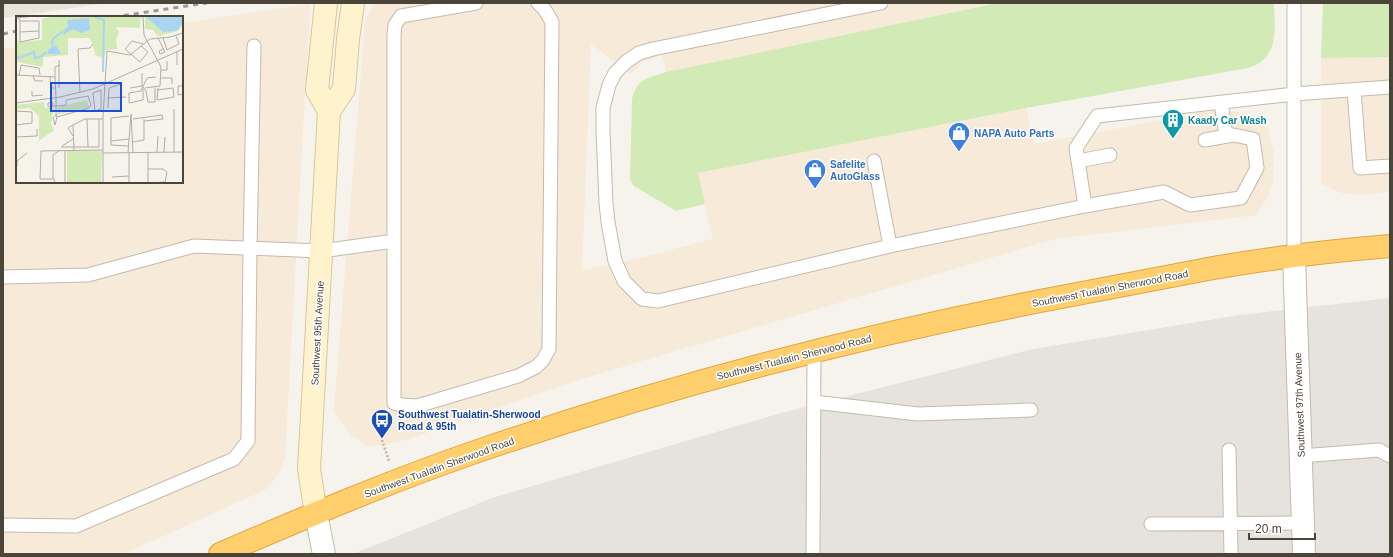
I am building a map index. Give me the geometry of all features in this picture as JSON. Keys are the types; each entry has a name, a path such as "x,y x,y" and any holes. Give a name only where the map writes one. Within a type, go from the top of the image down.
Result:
{"highway":[{"name":"Southwest Tualatin Sherwood Road","path":"220,554 360,495 479,451 707,379 948,320 1035,302 1211,268 1294,256 1390,246"}],"street":[{"path":"326,3 317,90 329,111 344,89 348,39 353,3"},
{"name":"Southwest 95th Avenue","path":"324,554 309,469 329,111"},
{"name":"Southwest 97th Avenue","path":"1294,256 1304,554"}],"lane":[{"path":"476,3 401,16 395,25 394,403 402,405 417,406 518,376 536,367 543,360 549,350 552,22 545,10 538,3"},
{"path":"881,3 653,49 639,53 627,61 615,73 609,85 603,108 608,222 615,261 624,281 642,299 658,301 890,246 1085,206 1164,192 1190,205 1241,198 1257,168 1253,139 1233,135 1205,140"},
{"path":"1294,3 1294,256"},
{"path":"4,525 76,526 234,459 248,441 254,46"},
{"path":"1085,206 1076,148 1097,116 1294,94 1390,87"},
{"path":"1354,90 1360,168 1390,166"},
{"path":"1221,103 1226,136"},
{"path":"1078,161 1110,155"},
{"path":"874,161 890,246"},
{"path":"3,277 88,274 194,246 321,251 394,241"},
{"path":"813,554 814,352"},
{"path":"814,402 918,414 1031,410"},
{"path":"1230,450 1231,554"},
{"path":"1300,456 1379,450 1390,456"},
{"path":"1151,524 1303,523"}],"shaded area":[{"path":"3,3 108,3 16,16 3,18"},
{"path":"374,3 998,3 666,72 662,55 643,62 631,74 591,44 582,270 636,259 713,239 697,173 1026,108 1034,144 1221,109 1250,114 1267,126 1274,153 1273,181 1267,198 1257,215 1055,239 578,380 406,440 369,447 352,436 341,422 334,409 365,22"},
{"path":"310,4 285,457 279,474 265,490 124,554 3,554 3,49 16,47 16,183 183,183 183,23"},
{"path":"1390,57 1390,192 1362,195 1341,193 1321,184 1321,58"},
{"path":"1390,298 1390,554 357,554 358,552 492,498 774,415 1033,349 1240,315"}],"green space":[{"path":"998,3 1274,3 1275,26 1271,49 1262,61 1248,68 1026,108 698,173 705,204 676,211 634,186 630,179 632,99 634,92 640,83 648,78 666,72"},
{"path":"1323,3 1390,3 1390,57 1321,58"}],"railway":[{"path":"121,16 207,3"},
{"path":"3,34 16,31"}],"place":[{"name":"Kaady Car Wash","path":"1173,140"},
{"name":"NAPA Auto Parts","path":"959,152"},
{"name":"Safelite AutoGlass","path":"815,190"},
{"name":"Southwest Tualatin-Sherwood Road & 95th","path":"382,440"}]}
